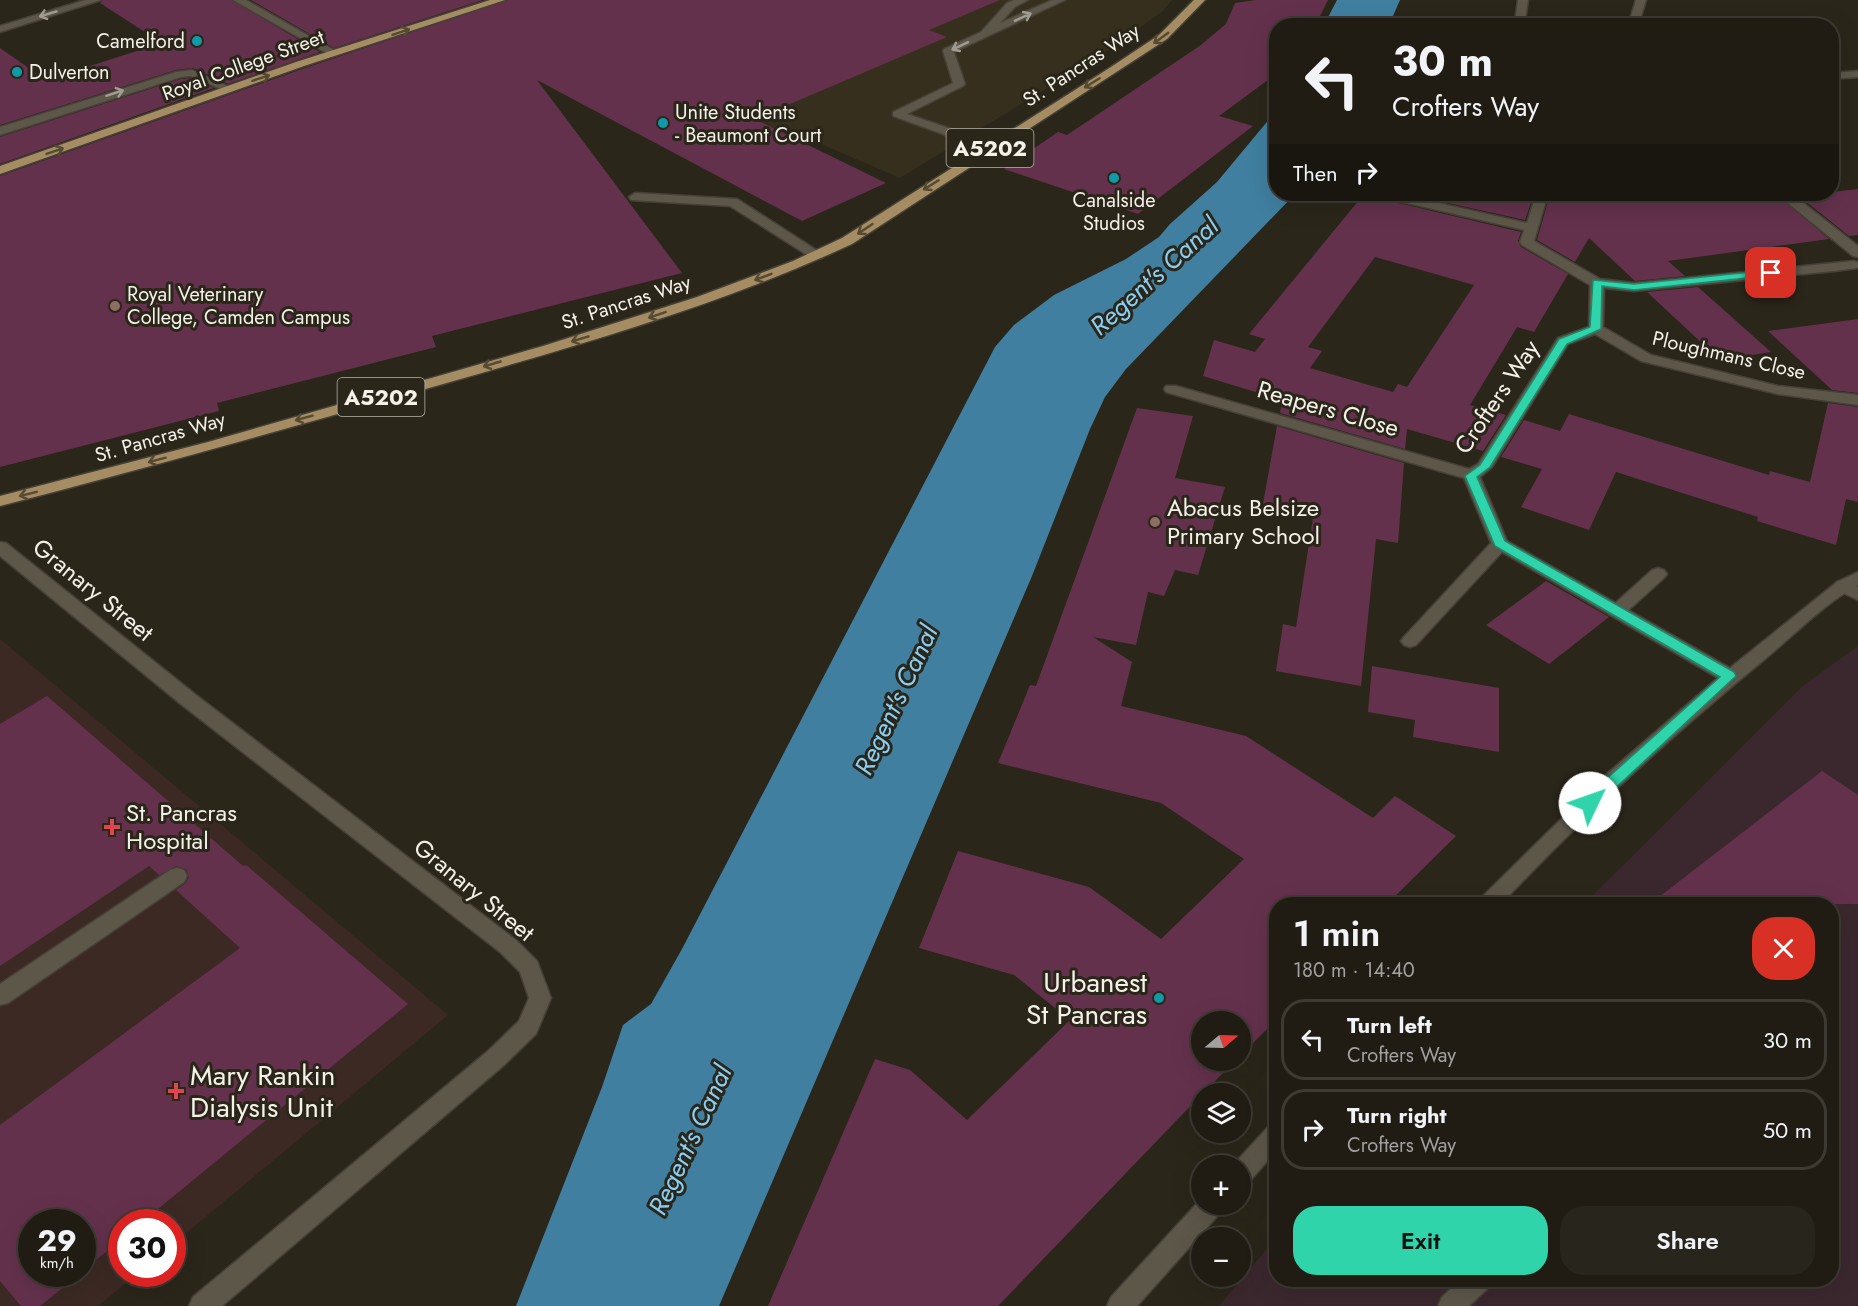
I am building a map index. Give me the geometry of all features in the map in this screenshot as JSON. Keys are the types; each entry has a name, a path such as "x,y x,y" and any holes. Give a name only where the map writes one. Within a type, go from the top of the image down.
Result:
{"main road":[{"name":"Royal College Street","path":"0,171 203,100 228,89 500,0"},
{"name":"St. Pancras Way","path":"0,501 213,445 570,343 702,300 817,255 847,241 1163,37 1200,0"}],"street":[{"path":"0,28 96,0"},
{"path":"238,0 334,53"},
{"path":"985,34 1011,5 1023,0"},
{"path":"1520,18 1523,0"},
{"path":"1635,18 1641,0"},
{"path":"991,147 897,114 959,84 948,51 1053,1"},
{"path":"0,131 180,74 192,73 228,89"},
{"path":"1839,75 1858,74"},
{"path":"635,196 733,202 817,255"},
{"path":"1415,201 1532,228"},
{"path":"1540,201 1527,242 1597,283 1634,287 1834,267 1856,261"},
{"path":"1792,201 1856,261"},
{"path":"1596,329 1597,283"},
{"name":"Ploughmans Close","path":"1596,329 1646,358 1778,390 1858,400"},
{"name":"Crofters Way","path":"1500,544 1471,476 1484,467 1563,342 1596,329"},
{"name":"Reapers Close","path":"1171,389 1471,476"},
{"path":"1410,641 1500,544 1729,676"},
{"name":"Granary Street","path":"0,547 189,700 508,946 529,967 540,998 528,1027 496,1058 202,1306"},
{"path":"1617,611 1658,574"},
{"path":"1494,897 1537,851 1729,676 1853,586"},
{"path":"0,996 177,876"},
{"path":"1251,1162 1269,1143"},
{"path":"1120,1306 1202,1215"},
{"path":"1451,1306 1471,1287"}],"shaded area":[{"path":"539,0 1172,0 1163,11 1103,54 900,178 807,138 781,151"},
{"name":"St. Pancras Hospital","path":"0,639 448,1015 186,1233 186,1209 108,1209 108,1287 121,1287 98,1306 0,1306"},
{"path":"1858,646 1858,1306 1219,1306 1235,1287 1251,1287 1251,1268 1269,1246 1269,1287 1839,1287 1839,897 1591,897 1804,685"}],"water":[{"path":"1337,0 1400,0 1392,18 1328,18"},
{"name":"Regent's Canal","path":"1269,119 1269,201 1288,201 1126,369 1105,397 1090,429 1032,576 719,1306 516,1306 602,1087 623,1025 651,1004 682,949 995,347 1014,325 1054,295 1126,259 1159,237 1170,224 1217,182"}],"building":[{"path":"103,0 231,0 320,52 228,84 193,68 176,70 0,125 0,48 46,80 162,43 100,3"},
{"path":"251,0 483,0 334,48"},
{"path":"507,0 1000,0 929,30 947,37 755,119 886,183 802,221 537,80 682,273 432,336 436,347 217,403 219,411 0,467 0,176 305,68"},
{"path":"1256,0 1328,0 1319,18 1269,18 1269,79 1219,116 1253,126 1138,214 1004,169 1058,132 1067,135 1201,45 1226,24 1235,3"},
{"path":"191,78 214,88 0,164 0,137 181,79"},
{"path":"1858,189 1858,235 1849,236 1805,201 1839,201 1839,191"},
{"path":"1358,201 1393,201 1521,232 1518,241 1521,247 1568,274 1534,332 1517,327 1470,405 1506,415 1483,451 1407,429 1405,449 1280,413 1282,400 1203,376 1214,340 1255,352 1265,339 1249,334","holes":["1375,257 1474,285 1407,387 1398,384 1393,392 1310,368 1322,351 1308,347"]},
{"path":"1439,201 1532,201 1525,220"},
{"path":"1548,201 1785,201 1829,239 1668,261 1685,276 1635,281 1589,238 1575,262 1537,240"},
{"path":"1698,287 1771,352 1720,360 1647,292"},
{"path":"1858,319 1858,393 1832,390 1768,331"},
{"path":"1828,403 1858,407 1858,502 1846,499 1836,545 1757,521 1758,517 1616,472 1589,530 1521,507 1542,469 1501,457 1524,420 1560,431 1569,414 1769,475 1770,471 1810,482"},
{"name":"Urbanest St Pancras","path":"1137,408 1193,416 1175,478 1225,487 1198,575 1175,570 1164,596 1148,592 1136,645 1093,637 1132,662 1121,706 1246,736 1373,818 1395,796 1456,836 1394,897 1269,897 1269,1027 1251,1045 1251,1011 1191,1011 1191,1071 1225,1071 1213,1083 1191,1083 1191,1105 998,1306 768,1306 875,1059 910,1070 967,1120 1070,1020 1014,975 919,948 958,851 1089,887 1161,939 1244,859 1161,803 998,763 1030,685 1036,686"},
{"path":"1277,426 1404,463 1398,543 1376,539 1361,686 1276,671 1283,624 1296,627 1313,518 1262,509"},
{"path":"1546,581 1609,617 1549,664 1486,625"},
{"path":"1372,666 1499,688 1499,752 1413,737 1415,720 1368,712"},
{"name":"St. Pancras Hospital","path":"47,696 243,866 246,865 408,1004 158,1209 108,1209 108,1250 96,1260 96,1209 18,1209 18,1287 64,1287 40,1306 21,1306 0,1281 0,1125 240,948 176,890 185,884 189,877 186,869 176,866 159,875 149,866 0,966 0,724"},
{"path":"1822,771 1858,795 1858,904 1839,904 1839,897 1659,897"}],"place":[{"name":"Camelford","path":"197,41"},
{"name":"Dulverton","path":"17,72"},
{"name":"Unite Students - Beaumont Court","path":"663,123"},
{"name":"Canalside Studios","path":"1114,178"},
{"name":"Royal Veterinary College, Camden Campus","path":"115,306"},
{"name":"Abacus Belsize Primary School","path":"1155,522"},
{"name":"St. Pancras Hospital","path":"112,827"},
{"name":"Urbanest St Pancras","path":"1159,998"},
{"name":"Mary Rankin Dialysis Unit","path":"176,1091"}],"route":[{"path":"1590,803 1729,676 1500,544 1471,476 1484,467 1563,342 1596,329 1597,283 1634,287 1771,273"}]}
